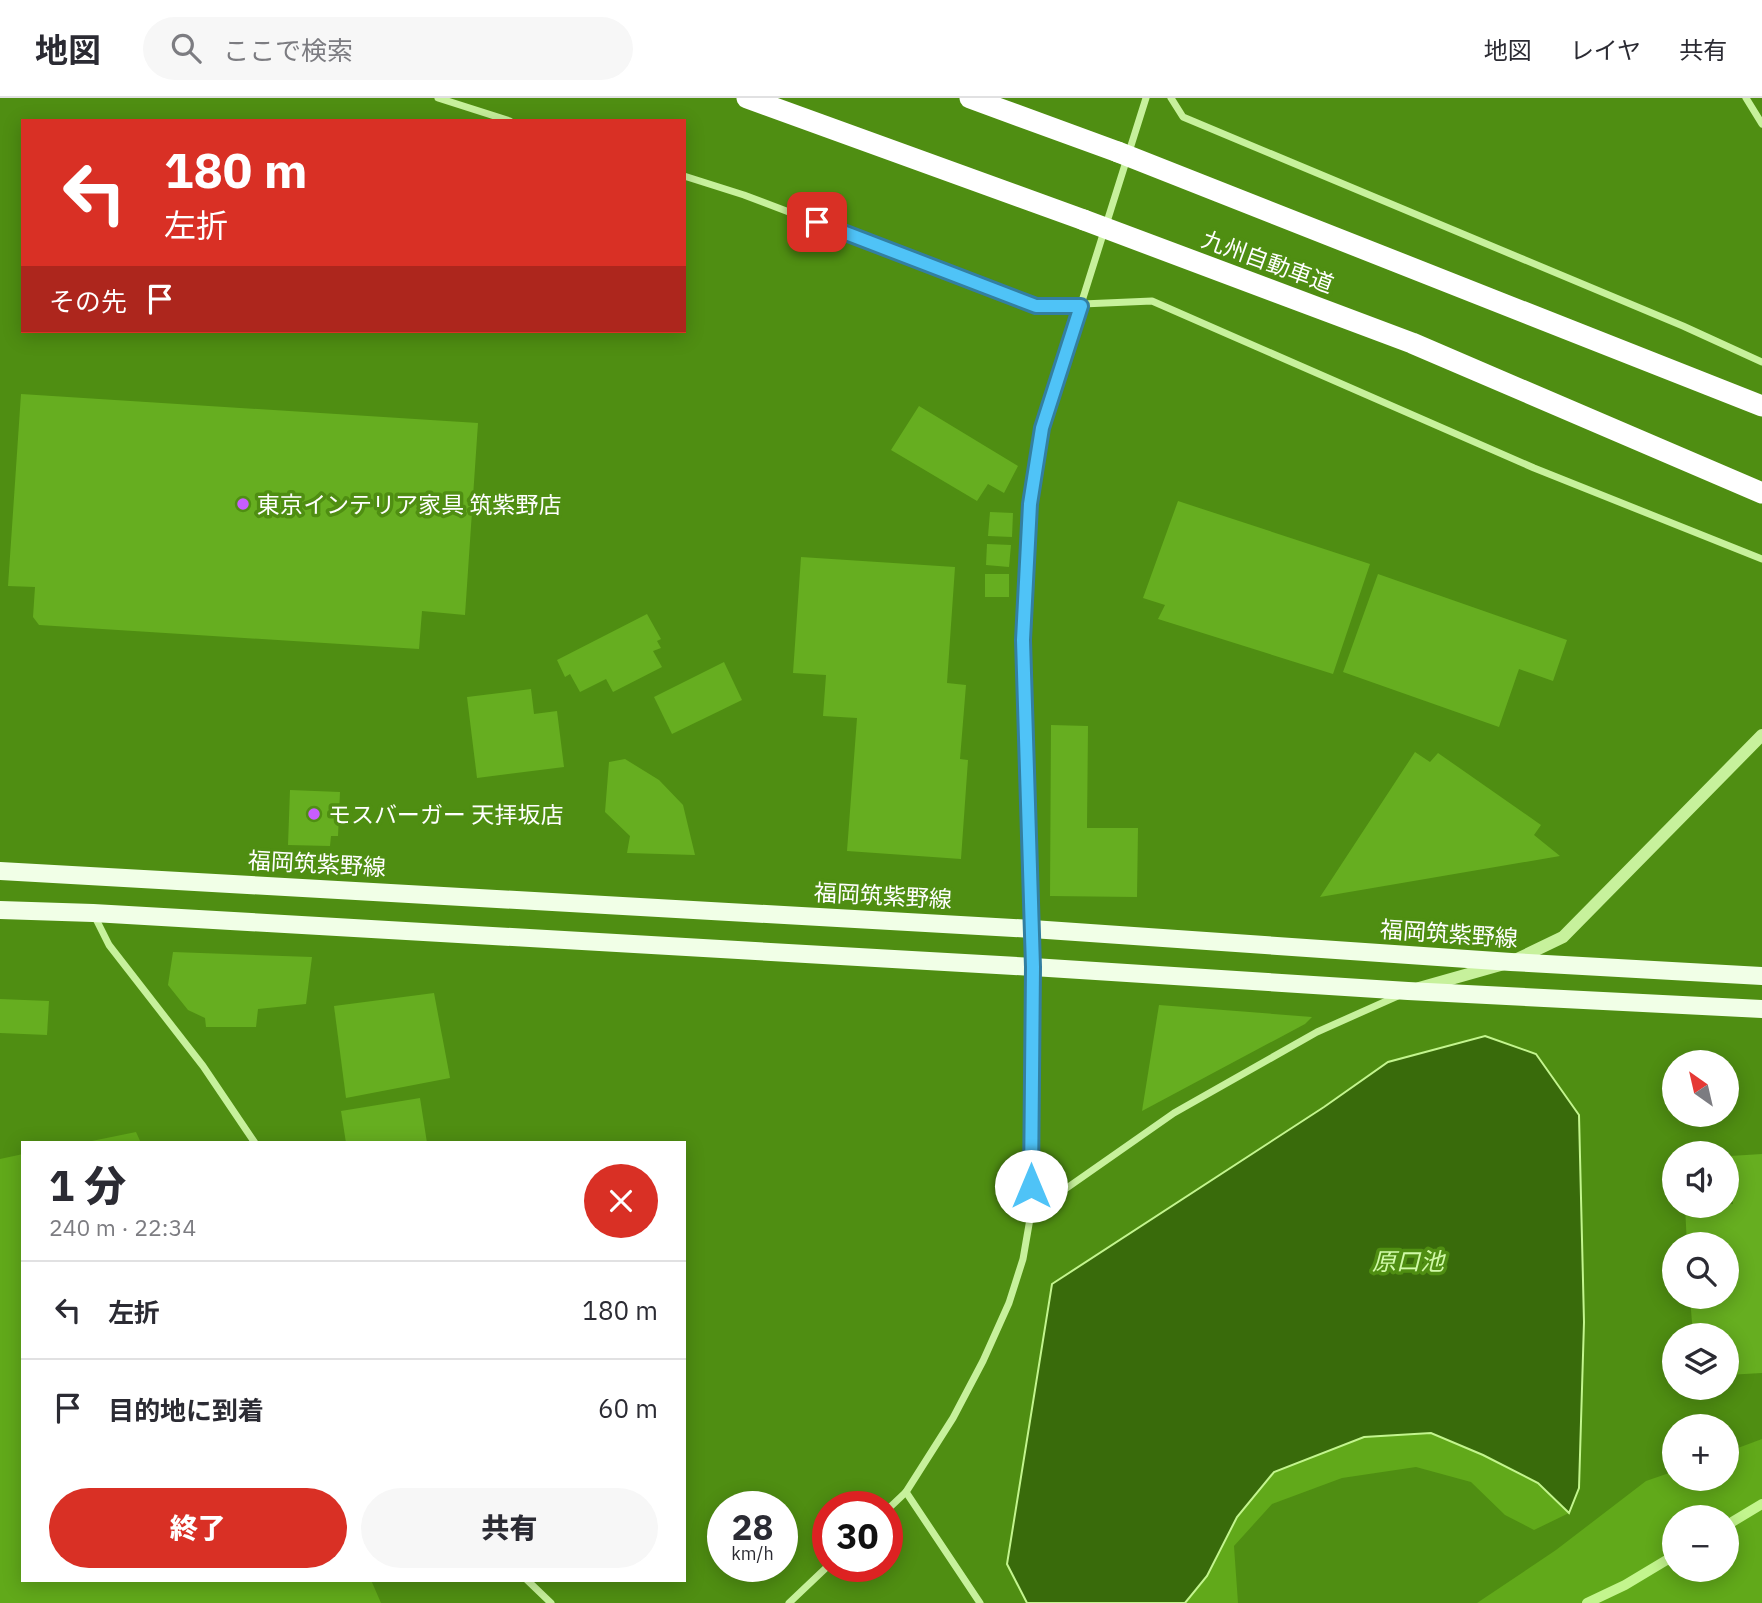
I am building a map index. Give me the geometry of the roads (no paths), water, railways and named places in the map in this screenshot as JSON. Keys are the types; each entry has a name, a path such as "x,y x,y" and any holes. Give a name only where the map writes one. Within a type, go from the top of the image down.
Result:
{"highway":[{"name":"九州自動車道","path":"747,98 1412,343 1762,493"},
{"name":"九州自動車道","path":"970,98 1118,152 1762,406"}],"main road":[{"name":"福岡筑紫野線","path":"0,871 1032,929 1511,962 1762,976"},
{"path":"0,910 93,913 1408,991 1762,1009"}],"street":[{"path":"438,98 504,119"},
{"path":"903,1495 953,1418 999,1326 1023,1259 1031,1213 1033,967 1023,640 1030,504 1042,428 1146,98"},
{"path":"1171,98 1183,117 1762,362"},
{"path":"1746,98 1762,124"},
{"path":"686,177 744,195 1036,306 1152,302 1534,468 1762,559"},
{"path":"1031,1213 1174,1113 1317,1032 1408,991 1511,962 1563,937 1762,736"},
{"path":"93,913 109,945 203,1066 254,1141"},
{"path":"906,1492 980,1603"},
{"path":"789,1603 812,1581"},
{"path":"529,1582 551,1603"}],"water":[{"name":"原口池","path":"1485,1036 1536,1054 1579,1115 1584,1322 1579,1488 1569,1513 1538,1483 1431,1433 1364,1437 1274,1472 1237,1517 1207,1576 1185,1603 1027,1603 1007,1564 1052,1284 1324,1107 1388,1062"}],"waterway":[{"path":"1739,1518 1762,1504"},
{"path":"1587,1603 1662,1563"}],"place":[{"name":"東京インテリア家具 筑紫野店","path":"243,504"},
{"name":"モスバーガー 天拝坂店","path":"314,814"}]}
